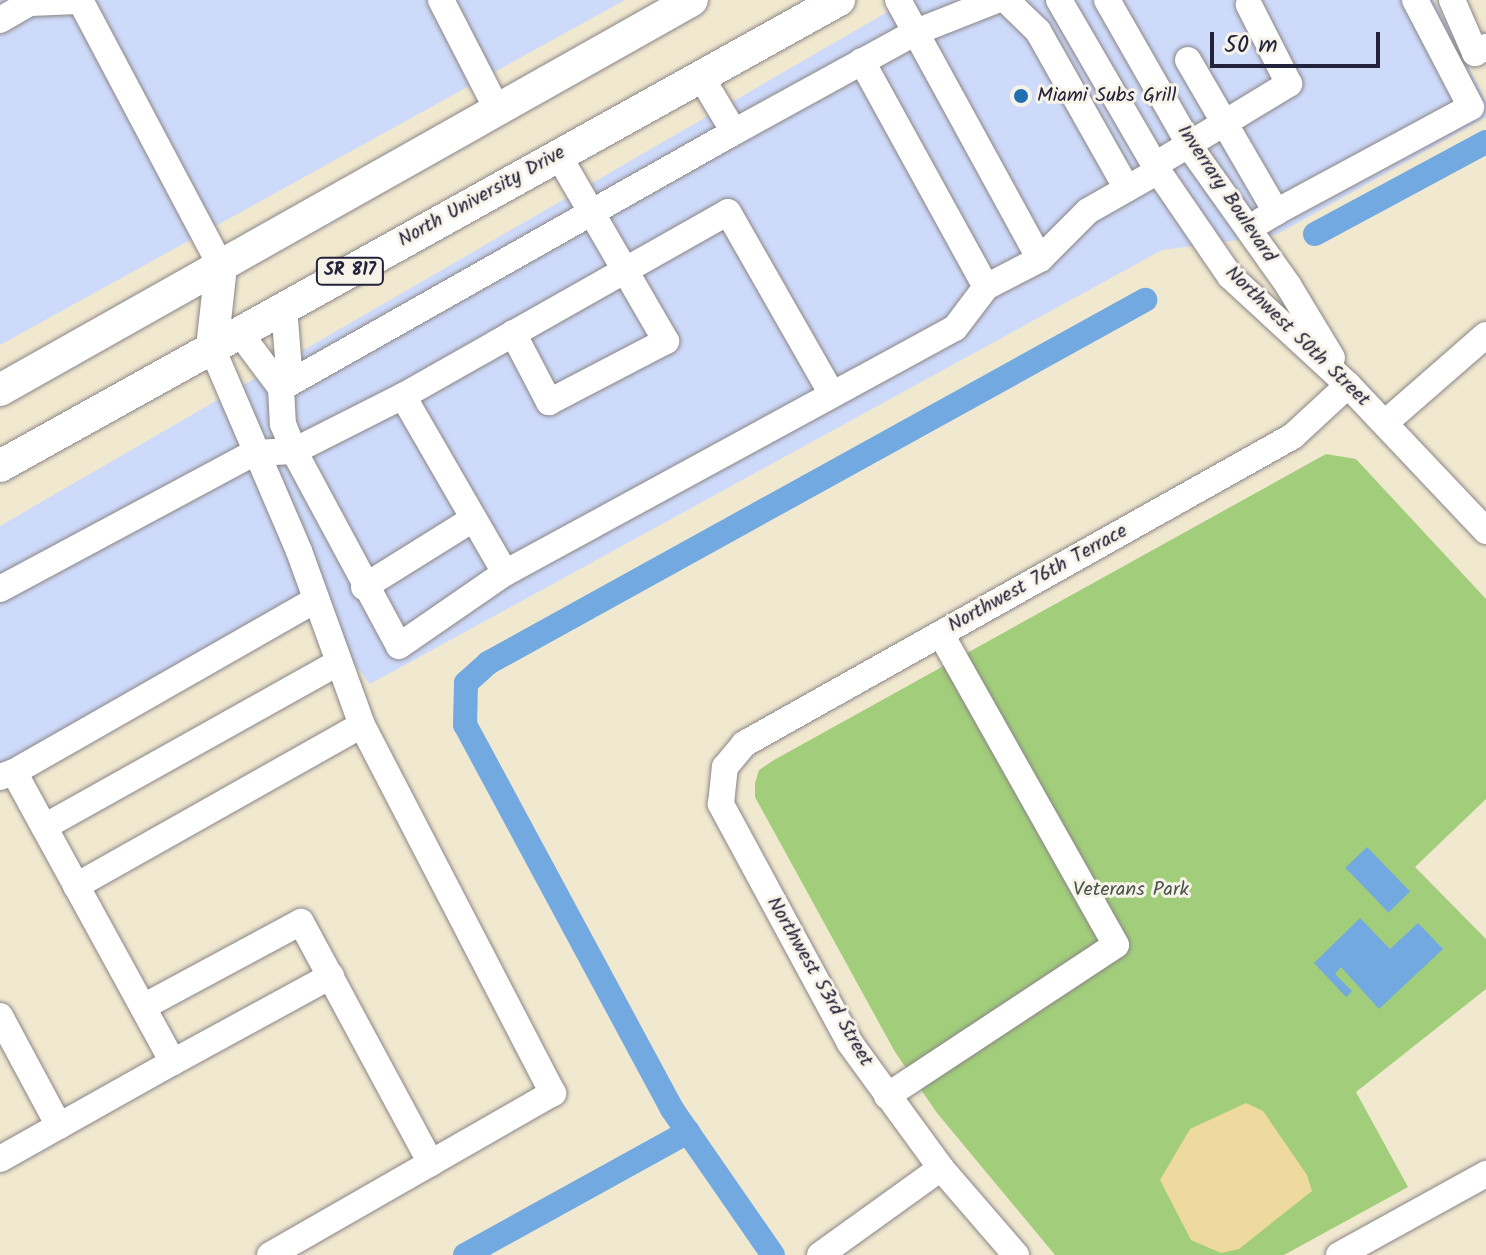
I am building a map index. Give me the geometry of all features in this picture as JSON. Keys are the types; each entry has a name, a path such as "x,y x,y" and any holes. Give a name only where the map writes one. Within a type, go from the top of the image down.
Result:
{"main road":[{"path":"0,390 692,0"},
{"name":"North University Drive","path":"0,466 839,0"},
{"path":"221,266 226,340"}],"street":[{"path":"0,20 30,3 79,0 221,266"},
{"path":"441,0 498,111"},
{"path":"898,0 1040,259"},
{"path":"286,385 862,61 916,32 997,0"},
{"path":"1006,0 1038,31 1127,189"},
{"name":"Northwest 50th Street","path":"1059,0 1156,168 1230,276 1348,385 1486,531"},
{"name":"Inverrary Boulevard","path":"1107,0 1189,144 1248,228 1348,385"},
{"path":"1248,228 1471,107 1415,0"},
{"path":"1450,67 1481,50 1452,0"},
{"path":"284,307 286,385 283,424 364,587 399,646 505,573 955,328 986,287 1040,259 1088,211 1127,189 1189,144 1289,84 1251,2"},
{"path":"1188,60 1276,212"},
{"path":"862,61 986,287"},
{"path":"700,75 734,132"},
{"path":"513,333 549,402 666,341 558,155"},
{"path":"0,589 254,453 294,451 403,396 728,212 832,394"},
{"path":"1385,423 1486,335"},
{"path":"226,340 286,385"},
{"path":"226,340 254,453 316,600 362,725 553,1093 270,1255"},
{"name":"Northwest 76th Terrace","path":"725,767 744,744 1293,436 1348,385"},
{"path":"403,396 505,573"},
{"path":"364,587 473,519"},
{"path":"173,1062 44,827 7,774 316,600"},
{"path":"887,1096 1116,945 941,634"},
{"path":"44,827 339,662"},
{"path":"76,886 362,725"},
{"name":"Northwest 53rd Street","path":"725,767 721,804 850,1043 941,1168 1016,1255"},
{"path":"143,1007 301,922 431,1163"},
{"path":"0,1159 331,976"},
{"path":"0,1016 59,1126"},
{"path":"820,1255 941,1168"},
{"path":"1339,1255 1486,1174"}],"shaded area":[{"path":"0,0 625,0 0,345"},
{"path":"908,0 1434,0 1486,101 1486,117 1276,235 1162,250 370,684 317,616 0,787 0,526"}],"green space":[{"name":"Veterans Park","path":"1326,454 1356,459 1486,599 1486,799 1415,867 1486,939 1486,989 1356,1092 1408,1187 1284,1255 1055,1255 937,1113 895,1052 755,797 759,770"}],"sand":[{"path":"1246,1103 1263,1111 1307,1175 1312,1191 1239,1249 1221,1253 1191,1240 1160,1180 1190,1129"}],"water":[{"path":"1367,847 1410,892 1388,912 1345,868"},
{"path":"1360,918 1390,949 1418,923 1443,949 1379,1009 1341,967 1335,974 1352,991 1346,997 1314,963"}],"waterway":[{"path":"1315,234 1486,142"},
{"path":"773,1255 672,1109 465,725 466,683 488,663 1145,300"},
{"path":"465,1255 688,1132"}],"place":[{"name":"Miami Subs Grill","path":"1021,96"}]}
